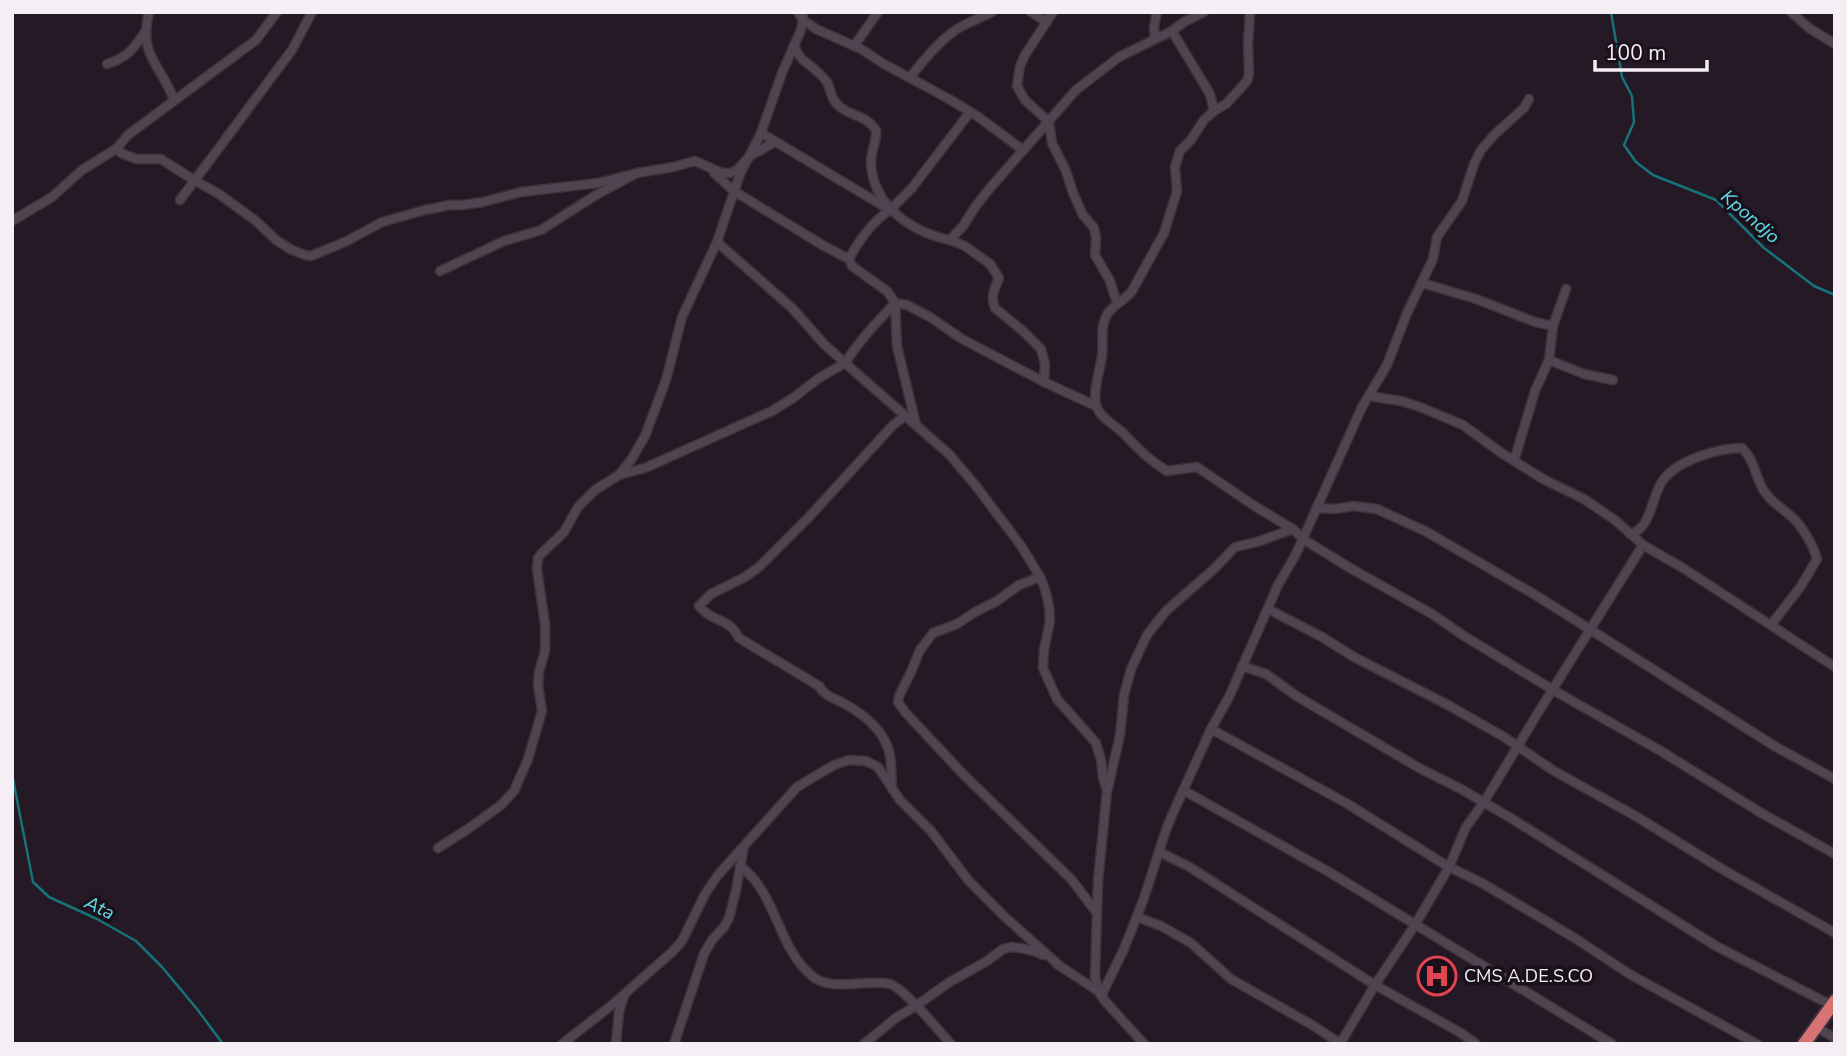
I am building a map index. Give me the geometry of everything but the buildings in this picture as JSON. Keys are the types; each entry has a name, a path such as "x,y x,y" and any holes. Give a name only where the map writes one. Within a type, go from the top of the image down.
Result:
{"highway":[{"path":"1804,1044 1833,1003"}],"street":[{"path":"149,12 146,39 152,60 174,100"},
{"path":"12,222 52,197 82,170 118,147 128,135 256,40 277,12"},
{"path":"180,200 292,50 312,12"},
{"path":"854,46 878,12"},
{"path":"969,22 976,12"},
{"path":"910,77 954,31 992,12"},
{"path":"1031,12 1047,22"},
{"path":"1053,12 1025,55 1017,86 1025,100 1049,122 1052,143 1083,215 1094,228 1095,255 1110,281 1118,303"},
{"path":"1155,38 1157,12"},
{"path":"950,240 982,197 1076,90 1119,57 1204,12"},
{"path":"1096,406 1103,352 1103,322 1132,291 1160,243 1177,191 1175,167 1180,151 1204,120 1226,104 1247,81 1250,12"},
{"path":"1791,12 1809,28 1835,44"},
{"path":"619,475 645,436 666,380 681,317 716,242 740,174 761,134 794,45 801,15 816,29 854,46 970,112 1023,150"},
{"path":"1172,31 1210,94 1214,111"},
{"path":"107,64 134,49 145,32"},
{"path":"794,45 800,57 827,83 837,105 846,112 857,114 876,130 871,164 879,194 890,210"},
{"path":"1104,1000 1102,995 1137,917 1154,873 1166,830 1183,790 1303,539 1359,414 1387,365 1407,313 1433,259 1437,237 1462,201 1474,164 1482,150 1495,134 1524,108 1529,99"},
{"path":"849,258 873,224 912,188 970,112"},
{"path":"761,134 916,228 965,246 990,264 999,278 992,302 995,308 1041,349 1045,364 1044,383"},
{"path":"118,147 121,153 137,159 161,159 219,194 290,249 312,256 348,241 377,224 450,205 483,202 521,192 598,183 695,161 722,173 731,173 750,156 775,142"},
{"path":"704,164 734,191 824,246 849,258 852,265 888,292 895,303 897,346 917,426"},
{"path":"439,271 504,241 541,230 636,173"},
{"path":"716,242 792,308 824,344 950,455 1021,547 1045,589 1050,621 1043,668 1057,699 1096,743 1107,791"},
{"path":"1422,282 1553,326"},
{"path":"1514,461 1535,391 1549,360 1553,326 1566,289"},
{"path":"895,303 907,305 962,339 1044,383 1096,406 1138,450 1167,471 1197,467 1256,507 1293,528 1303,539 1432,614 1553,690 1835,854"},
{"path":"438,848 468,830 514,792 534,741 542,711 538,685 545,651 545,624 539,594 538,558 565,532 578,507 595,490 619,475 645,468 772,411 793,398 845,363 895,303"},
{"path":"1549,360 1584,374 1613,380"},
{"path":"1370,396 1401,401 1463,425 1543,479 1584,499 1615,520 1643,545 1835,667"},
{"path":"892,789 888,749 866,717 824,694 819,686 740,638 733,626 707,614 699,606 711,594 759,568 893,425 905,416"},
{"path":"1630,534 1642,528 1658,487 1674,469 1715,451 1742,448 1754,464 1762,488 1771,500 1793,518 1815,551 1817,559 1801,586 1771,625"},
{"path":"1317,508 1366,507 1394,516 1460,551 1590,629 1776,747 1835,779"},
{"path":"1144,1044 1104,1000 1098,991 1095,976 1096,912 1107,791 1131,669 1151,628 1235,547 1293,528"},
{"path":"1137,917 1161,926 1191,943 1231,979 1340,1044 1449,867 1466,827 1484,803 1643,545"},
{"path":"1040,577 1020,584 957,624 933,633 920,650 898,702 964,775 1072,880 1096,912"},
{"path":"1268,609 1448,705 1504,737 1554,771 1652,825 1722,869 1835,933"},
{"path":"1242,666 1266,674 1298,697 1484,803 1716,946 1833,1003"},
{"path":"1211,729 1346,803 1449,867 1482,883 1573,937 1631,975 1757,1044"},
{"path":"562,1044 612,1005 672,952 682,940 705,894 718,875 789,794 834,765 849,760 856,759 878,767 909,811 931,831 969,881 1060,966"},
{"path":"1183,790 1329,872 1612,1044"},
{"path":"674,1044 704,954 729,918 744,846"},
{"path":"1159,852 1188,866 1375,985 1476,1044"},
{"path":"740,866 751,874 764,894 797,962 815,979 829,984 889,984 900,990 951,1044"},
{"path":"864,1044 897,1017 947,983 1007,948 1034,951 1098,991"},
{"path":"616,1044 619,1012 625,993"},
{"path":"1816,1027 1835,1038"}],"waterway":[{"name":"Kpondjo","path":"1611,12 1622,77 1632,96 1634,122 1624,145 1636,162 1653,175 1716,200 1764,248 1814,286 1835,295"},
{"name":"Ata","path":"12,774 33,882 49,897 136,941 162,967 223,1044"}],"place":[{"name":"CMS A.DE.S.CO","path":"1437,976"}]}
